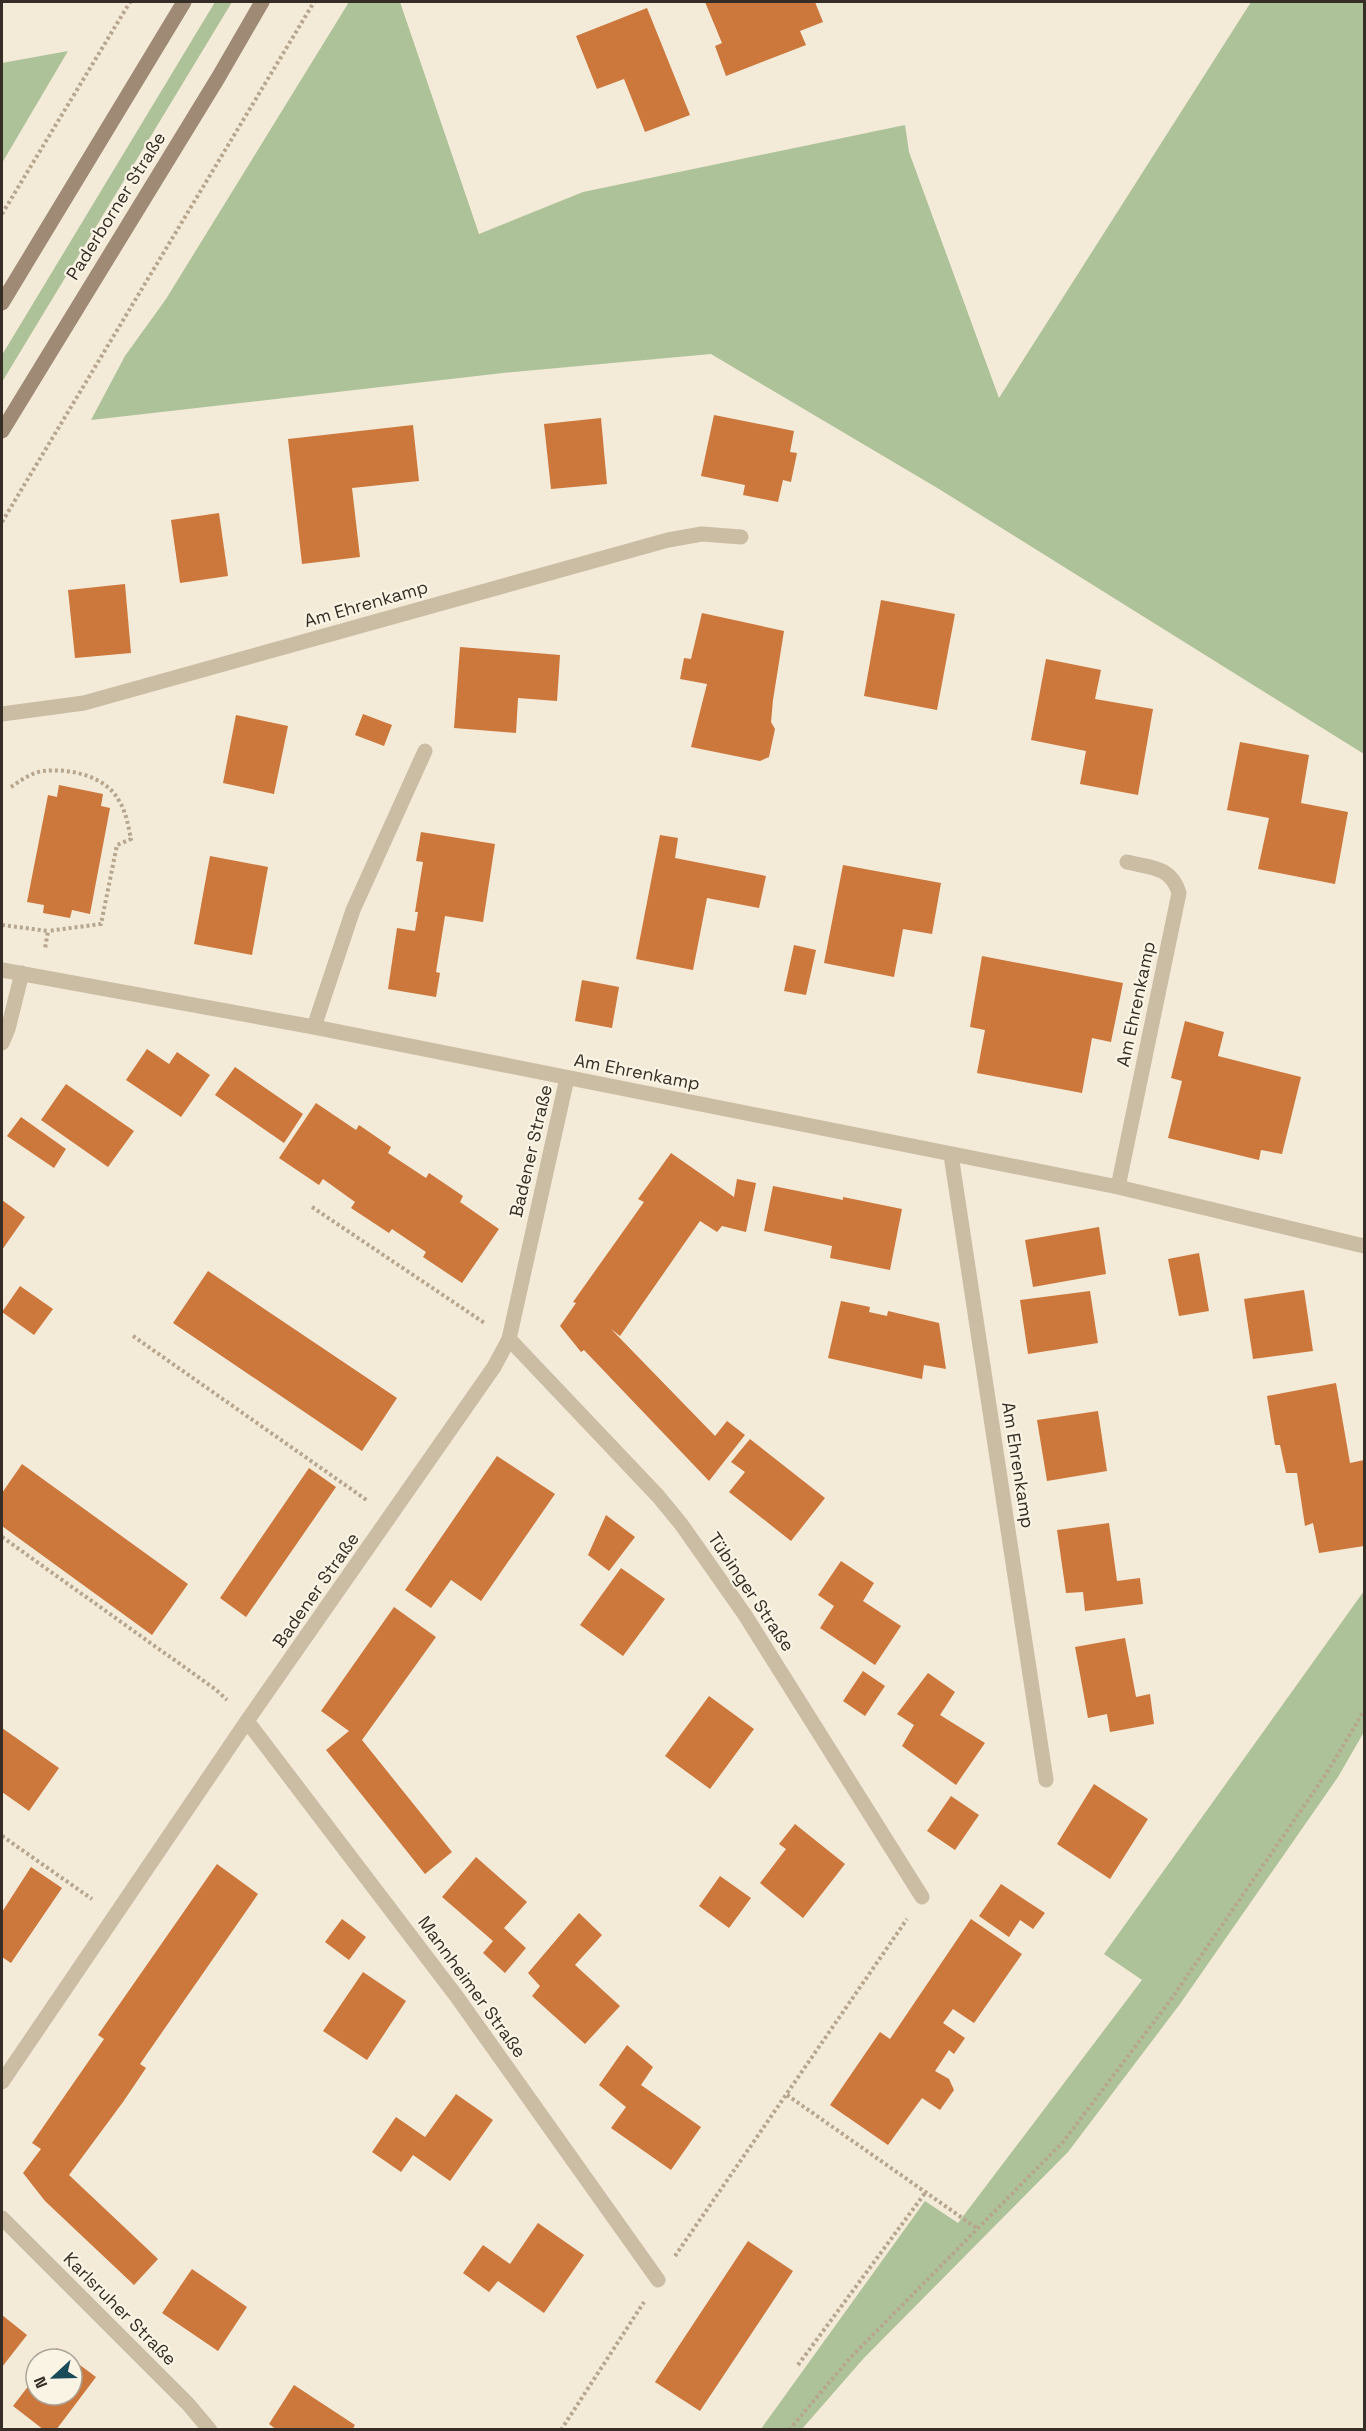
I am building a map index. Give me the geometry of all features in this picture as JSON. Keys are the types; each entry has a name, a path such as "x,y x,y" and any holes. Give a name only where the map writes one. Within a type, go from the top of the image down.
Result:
{"main road":[{"path":"2,303 184,2"},
{"name":"Paderborner Straße","path":"2,430 218,78 262,2"}],"street":[{"name":"Am Ehrenkamp","path":"2,714 84,703 668,540 702,534 741,537"},
{"path":"314,1027 352,910 425,751"},
{"name":"Am Ehrenkamp","path":"1118,1187 1179,893 1176,881 1166,871 1127,862"},
{"name":"Am Ehrenkamp","path":"2,970 314,1027 1118,1187 1365,1246"},
{"path":"2,1043 8,1029 22,973"},
{"name":"Badener Straße","path":"2,2082 247,1721 392,1517 494,1367 509,1339 567,1078"},
{"name":"Am Ehrenkamp","path":"951,1155 1046,1780"},
{"name":"Tübinger Straße","path":"509,1339 658,1496 681,1524 745,1615 922,1897"},
{"name":"Mannheimer Straße","path":"247,1721 457,1997 658,2280"},
{"name":"Karlsruher Straße","path":"2,2218 188,2404 210,2430"}],"path":[{"path":"2,214 130,2"},
{"path":"2,522 314,2"},
{"path":"2,925 48,931 101,924 117,844 131,839 124,811 117,797 107,785 85,776 62,771 42,771 11,788"},
{"path":"40,976 48,931"},
{"path":"312,1207 509,1339"},
{"path":"133,1336 392,1517"},
{"path":"2,1537 215,1689 247,1721"},
{"path":"789,2430 850,2358 1063,2142 1172,1998 1326,1774 1365,1711"},
{"path":"2,1836 116,1916"},
{"path":"561,2430 658,2280 922,1897"},
{"path":"787,2095 978,2229"},
{"path":"798,2366 925,2193"}],"green space":[{"path":"215,2 232,2 2,382 2,355"},
{"path":"349,2 400,2 479,234 583,192 905,125 909,152 999,398 1251,2 1364,2 1364,754 939,489 711,354 503,373 91,420 125,356 166,299"},
{"path":"68,51 2,163 2,63"},
{"path":"1364,1591 1364,1732 1338,1777 1180,2004 1068,2152 863,2359 802,2429 761,2429 925,2201 958,2223 1142,1980 1104,1954"}],"building":[{"path":"705,2 815,2 823,22 800,31 806,45 726,76 715,46 722,43"},
{"path":"647,8 690,115 645,132 624,79 597,89 576,36"},
{"path":"714,415 794,431 790,452 797,453 791,482 783,480 778,502 743,495 745,485 701,476"},
{"path":"601,418 607,484 551,489 544,424"},
{"path":"413,425 419,481 352,488 360,557 302,564 288,439"},
{"path":"219,513 228,576 180,583 171,520"},
{"path":"125,584 131,653 75,658 68,590"},
{"path":"881,600 955,614 937,710 864,696"},
{"path":"702,613 784,631 773,700 771,722 775,729 769,757 760,761 691,747 707,684 680,679 684,658 691,659"},
{"path":"460,647 560,655 557,701 518,698 516,733 454,728"},
{"path":"1046,659 1101,670 1095,699 1153,709 1138,795 1080,784 1086,751 1031,740"},
{"path":"363,714 392,725 384,746 355,735"},
{"path":"236,715 288,726 274,794 223,783"},
{"path":"1240,742 1309,755 1301,803 1348,812 1335,884 1258,869 1269,818 1227,810"},
{"path":"59,785 103,794 101,806 110,808 90,914 72,910 70,918 43,913 44,905 27,902 48,795 57,797"},
{"path":"421,832 495,844 483,922 445,916 436,972 440,973 436,997 388,989 397,928 415,931 418,912 415,912 423,862 416,861"},
{"path":"660,835 678,838 675,858 766,876 759,908 707,898 693,970 636,959"},
{"path":"210,856 268,867 252,955 194,944"},
{"path":"843,865 941,883 932,934 903,929 894,977 824,963"},
{"path":"794,945 816,950 806,995 784,991"},
{"path":"982,956 1123,983 1111,1042 1092,1038 1082,1093 977,1073 985,1030 970,1027"},
{"path":"582,980 619,987 612,1028 575,1021"},
{"path":"1185,1021 1224,1032 1218,1056 1301,1077 1282,1154 1261,1150 1259,1160 1168,1138 1182,1081 1171,1078"},
{"path":"147,1049 169,1064 177,1052 210,1075 181,1117 126,1080"},
{"path":"235,1067 303,1114 284,1143 215,1095"},
{"path":"66,1084 134,1131 108,1167 41,1120"},
{"path":"316,1103 356,1130 359,1125 391,1147 388,1153 426,1178 429,1173 463,1196 460,1202 499,1229 462,1283 423,1257 426,1252 392,1229 389,1233 351,1208 355,1202 323,1179 319,1185 279,1158"},
{"path":"21,1117 66,1149 54,1168 7,1136"},
{"path":"671,1153 734,1197 737,1179 756,1183 746,1232 722,1226 717,1232 700,1221 620,1336 611,1329 715,1436 727,1421 745,1435 709,1481 584,1350 581,1352 560,1326 576,1303 573,1302 644,1202 638,1199"},
{"path":"773,1186 902,1209 890,1270 830,1258 832,1246 764,1231"},
{"path":"2,1200 25,1217 2,1250"},
{"path":"1099,1227 1106,1274 1033,1287 1025,1240"},
{"path":"1199,1253 1209,1311 1179,1316 1168,1259"},
{"path":"208,1271 397,1398 362,1451 173,1323"},
{"path":"20,1286 53,1309 34,1335 2,1312"},
{"path":"1304,1290 1313,1351 1253,1359 1244,1299"},
{"path":"1090,1291 1098,1343 1028,1354 1020,1300"},
{"path":"841,1301 870,1307 869,1312 887,1316 888,1311 939,1323 946,1369 924,1365 922,1379 828,1358"},
{"path":"1336,1383 1350,1463 1364,1460 1364,1546 1319,1553 1313,1523 1305,1526 1297,1473 1286,1473 1280,1445 1275,1445 1267,1396"},
{"path":"1098,1411 1107,1471 1047,1481 1037,1420"},
{"path":"750,1439 825,1498 791,1541 729,1492 745,1472 731,1462"},
{"path":"497,1456 555,1494 481,1601 451,1580 431,1608 405,1590"},
{"path":"22,1464 188,1584 152,1635 2,1526 2,1493"},
{"path":"309,1468 336,1487 246,1617 220,1598"},
{"path":"606,1515 635,1537 609,1571 588,1555"},
{"path":"1109,1523 1117,1581 1140,1578 1143,1604 1085,1611 1083,1592 1066,1593 1057,1530"},
{"path":"841,1561 874,1583 863,1601 901,1626 875,1665 820,1628 834,1606 818,1595"},
{"path":"621,1568 665,1599 623,1656 580,1625"},
{"path":"394,1607 436,1637 362,1740 452,1852 425,1874 326,1750 349,1731 321,1711"},
{"path":"1125,1638 1136,1697 1150,1694 1154,1724 1110,1732 1107,1714 1088,1718 1075,1647"},
{"path":"863,1671 885,1686 865,1716 843,1701"},
{"path":"928,1673 955,1692 940,1715 985,1743 956,1785 902,1746 914,1725 897,1714"},
{"path":"709,1696 754,1729 710,1789 665,1756"},
{"path":"2,1728 59,1768 29,1811 2,1792"},
{"path":"1094,1784 1148,1819 1110,1879 1057,1844"},
{"path":"951,1796 979,1815 955,1850 927,1831"},
{"path":"795,1824 845,1864 803,1918 760,1883 786,1849 779,1844"},
{"path":"476,1857 527,1902 504,1928 526,1948 505,1973 483,1953 493,1941 442,1897"},
{"path":"217,1864 258,1894 140,2064 146,2068 69,2175 158,2259 134,2285 45,2201 23,2173 41,2149 32,2143 104,2039 98,2035"},
{"path":"31,1867 62,1888 11,1963 2,1957 2,1912"},
{"path":"720,1876 751,1898 729,1928 699,1906"},
{"path":"1001,1884 1045,1913 1033,1929 1020,1920 1009,1937 979,1916"},
{"path":"579,1913 602,1935 575,1965 620,2006 585,2044 532,1996 540,1986 528,1973"},
{"path":"342,1919 366,1937 349,1960 325,1942"},
{"path":"971,1919 1022,1954 974,2023 953,2009 943,2023 965,2038 954,2054 949,2050 935,2071 949,2079 954,2090 940,2110 922,2098 888,2145 830,2105 880,2032 890,2039"},
{"path":"363,1972 406,2001 367,2060 323,2031"},
{"path":"627,2045 653,2067 641,2085 701,2127 671,2170 611,2128 626,2107 599,2085"},
{"path":"456,2094 493,2120 450,2181 413,2155 401,2172 372,2152 396,2117 425,2137"},
{"path":"538,2223 584,2255 544,2313 498,2281 489,2292 463,2273 483,2245 510,2264"},
{"path":"748,2241 793,2271 700,2411 655,2382"},
{"path":"192,2269 247,2307 218,2351 162,2313"},
{"path":"2,2315 27,2335 2,2367"},
{"path":"84,2368 96,2377 84,2393"},
{"path":"294,2385 355,2425 352,2430 277,2430 269,2424"},
{"path":"24,2392 24,2407 73,2407 56,2430 44,2430 13,2406"}]}
